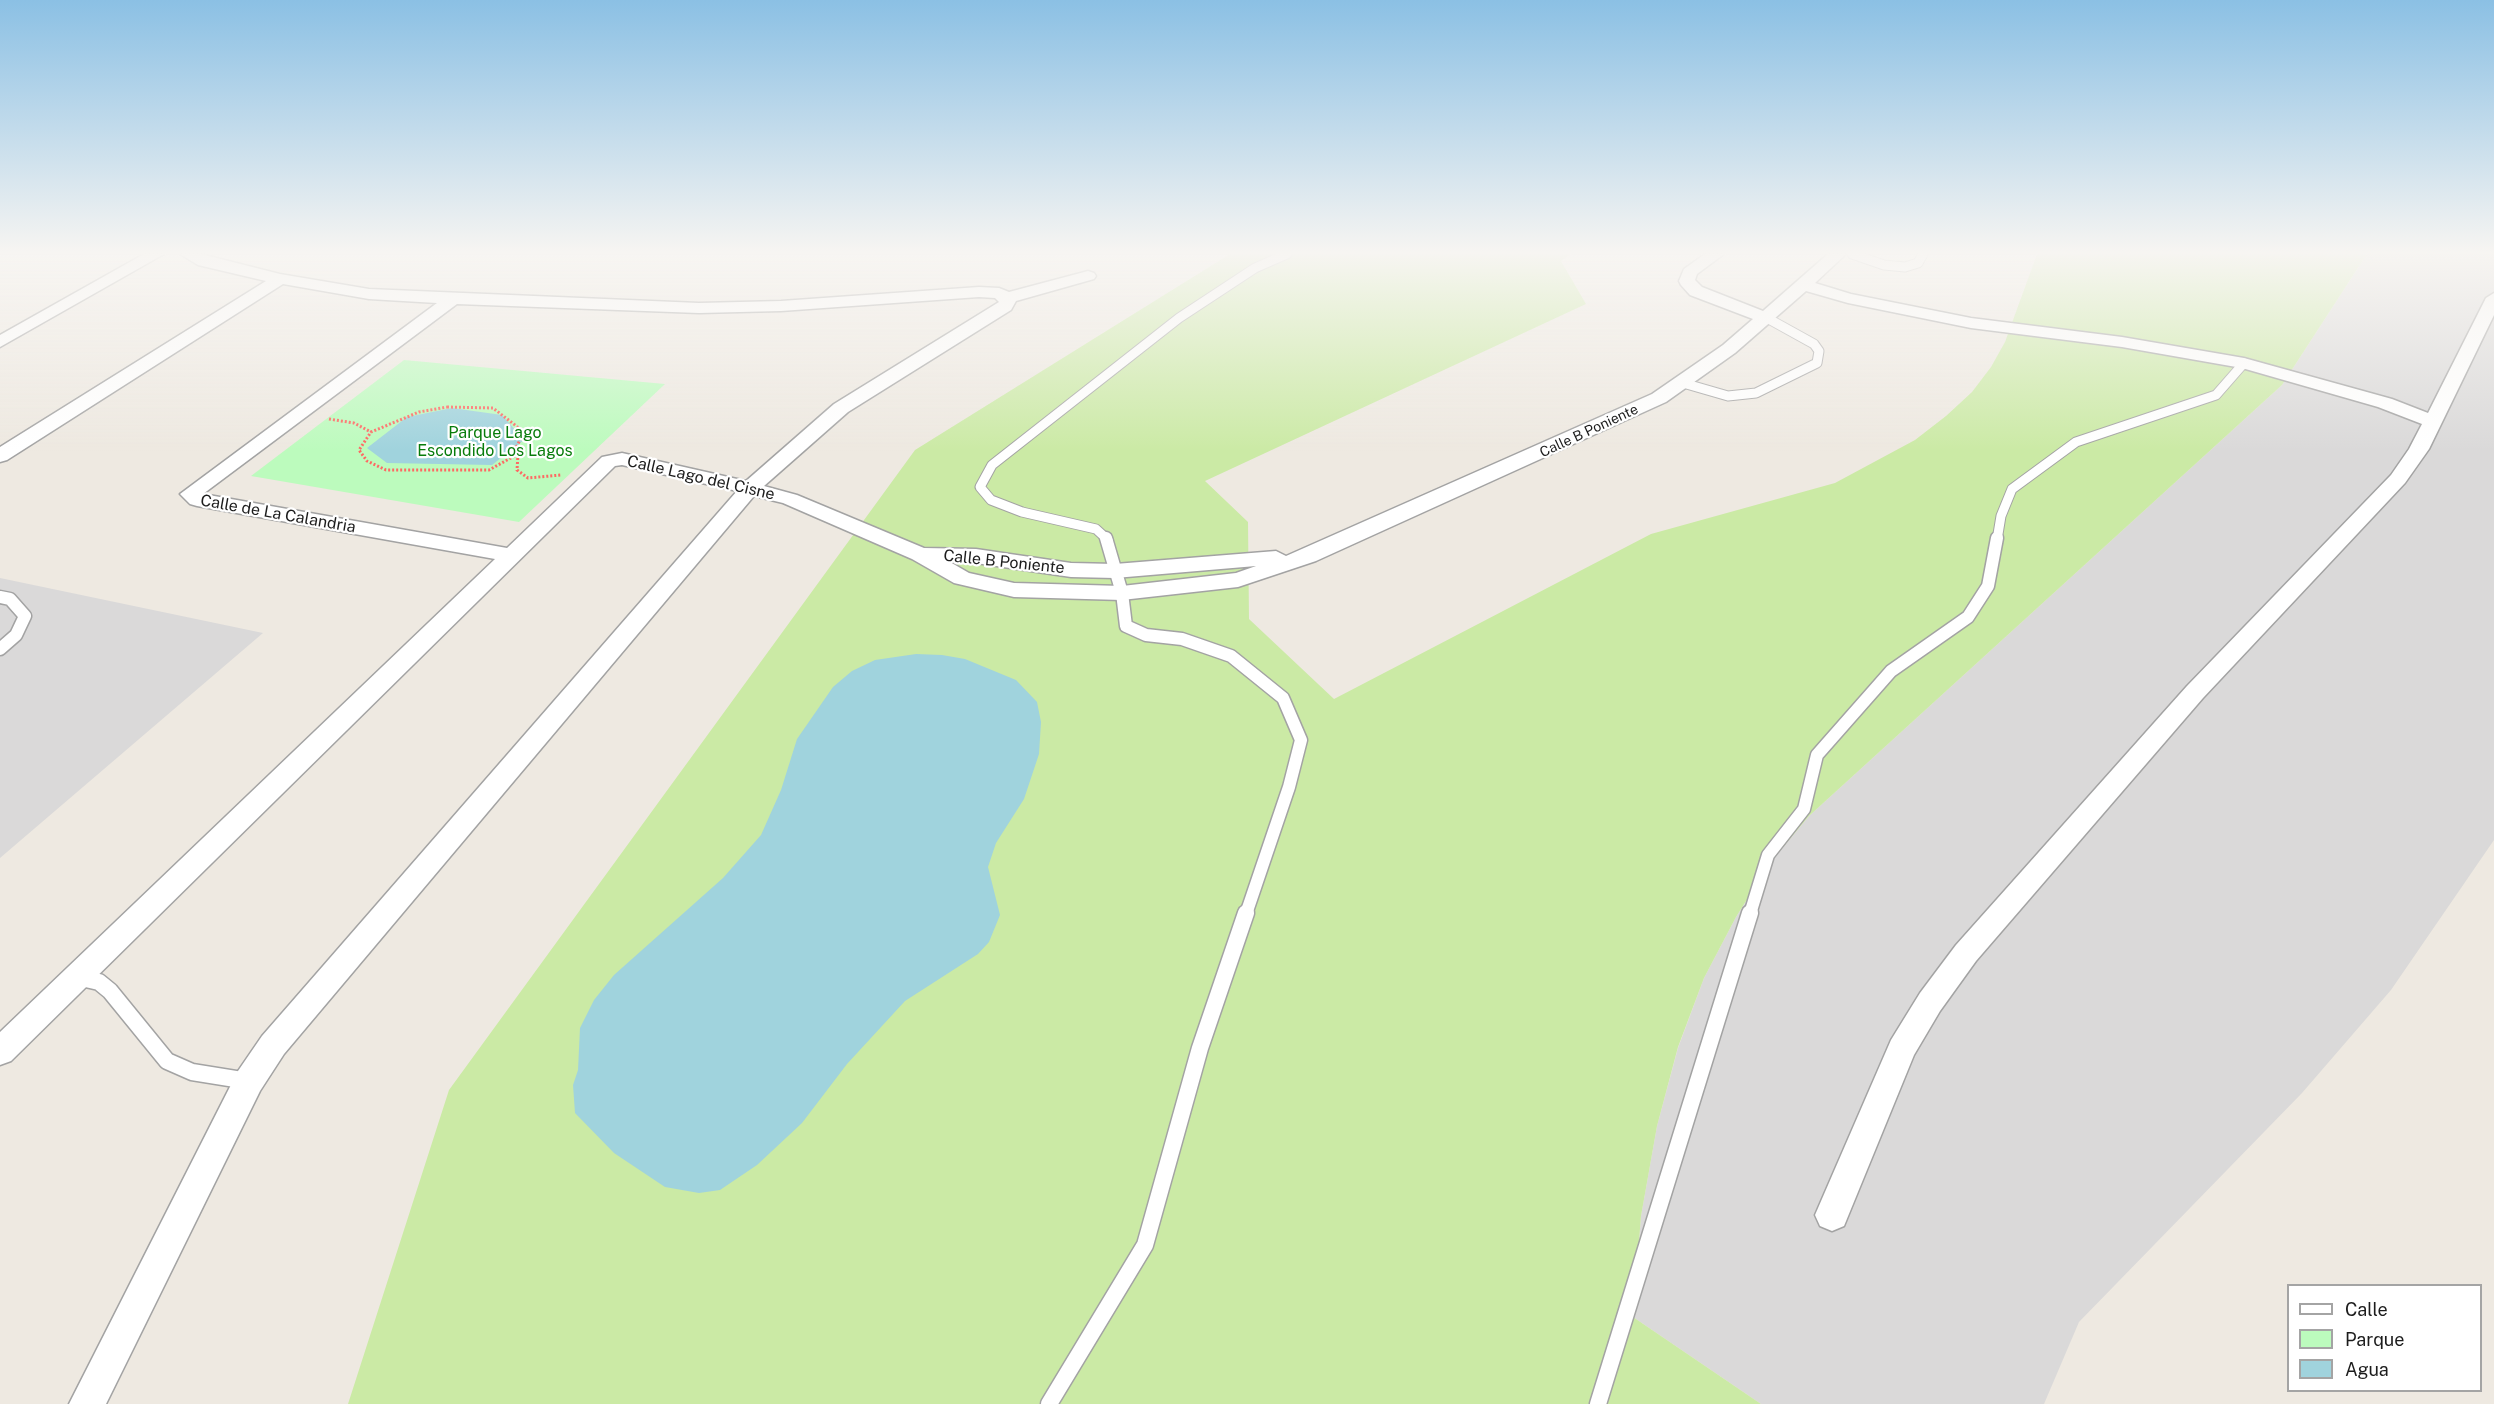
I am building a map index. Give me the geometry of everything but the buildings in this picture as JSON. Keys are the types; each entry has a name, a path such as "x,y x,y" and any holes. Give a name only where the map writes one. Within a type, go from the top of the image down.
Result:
{"street":[{"path":"0,342 40,320"},
{"path":"0,456 216,320"},
{"name":"Calle de La Calandria","path":"425,320 190,494 197,500 513,556"},
{"path":"87,1404 249,1081 273,1045 751,488 841,408 983,320"},
{"name":"Calle B Poniente","path":"920,554 962,578 1014,590 1122,593 1238,580 1308,556 1586,433 1659,398 1683,383 1765,320"},
{"path":"1954,320 2132,344 2244,363 2385,403 2432,421"},
{"path":"1832,1215 1902,1048 1930,1002 1966,953 2195,692 2398,479 2420,449 2483,320"},
{"name":"Calle Lago del Cisne","path":"513,556 606,463 614,459 751,488 790,499 920,554"},
{"name":"Calle B Poniente","path":"920,554 976,556 1071,570 1115,571 1308,556"},
{"path":"0,1052 513,556"}],"lane":[{"path":"1049,1404 1145,1245 1200,1048 1257,873 1289,788 1301,740 1284,698 1231,656 1182,639 1146,635 1126,626 1122,593 1108,540 1096,529 1022,512 991,500 980,487 992,465 1177,320"},
{"path":"1683,383 1728,396 1748,395 1817,363 1819,351 1814,344 1770,320"},
{"path":"1598,1404 1768,855 1804,809 1816,755 1891,671 1968,617 1988,586 2001,516 2012,489 2076,442 2216,395 2244,363"},
{"path":"0,597 10,599 25,616 16,635 0,649"},
{"path":"77,977 99,982 110,991 167,1061 192,1072 249,1081"}],"path":[{"path":"518,454 489,470 386,470 367,461 359,450 371,432 384,424 428,410 447,407 493,408 524,432 514,452 518,454 517,470 528,478 570,474"},
{"path":"326,419 354,423 371,432"}],"shaded area":[{"path":"2324,320 2494,320 2494,840 2391,990 2302,1093 2079,1322 2044,1404 1761,1404 1633,1317 1641,1216 1657,1126 1678,1048 1704,978 1736,917 1770,863 1809,816 2282,385"},
{"path":"0,578 263,633 0,858"}],"green space":[{"path":"1125,320 1553,320 1205,481 1248,522 1249,619 1334,699 1651,534 1835,483 1915,440 1972,392 1991,367 2005,342 2013,320 2324,320 2282,385 1809,816 1770,863 1736,917 1704,978 1678,1047 1657,1126 1641,1216 1633,1317 1761,1404 348,1404 449,1090 915,450"},
{"name":"Parque Lago Escondido Los Lagos","path":"404,360 665,384 519,522 251,476"}],"water":[{"path":"452,408 502,415 524,440 492,465 387,463 367,448 407,417"},
{"path":"916,654 965,659 1016,680 1037,702 1041,722 1039,754 1024,799 996,843 988,867 1000,915 989,942 978,954 905,1001 847,1064 802,1123 757,1165 720,1190 699,1193 665,1187 614,1153 575,1113 573,1085 578,1070 580,1028 594,1000 614,975 723,878 761,835 781,790 797,739 833,687 852,671 875,660"}]}
